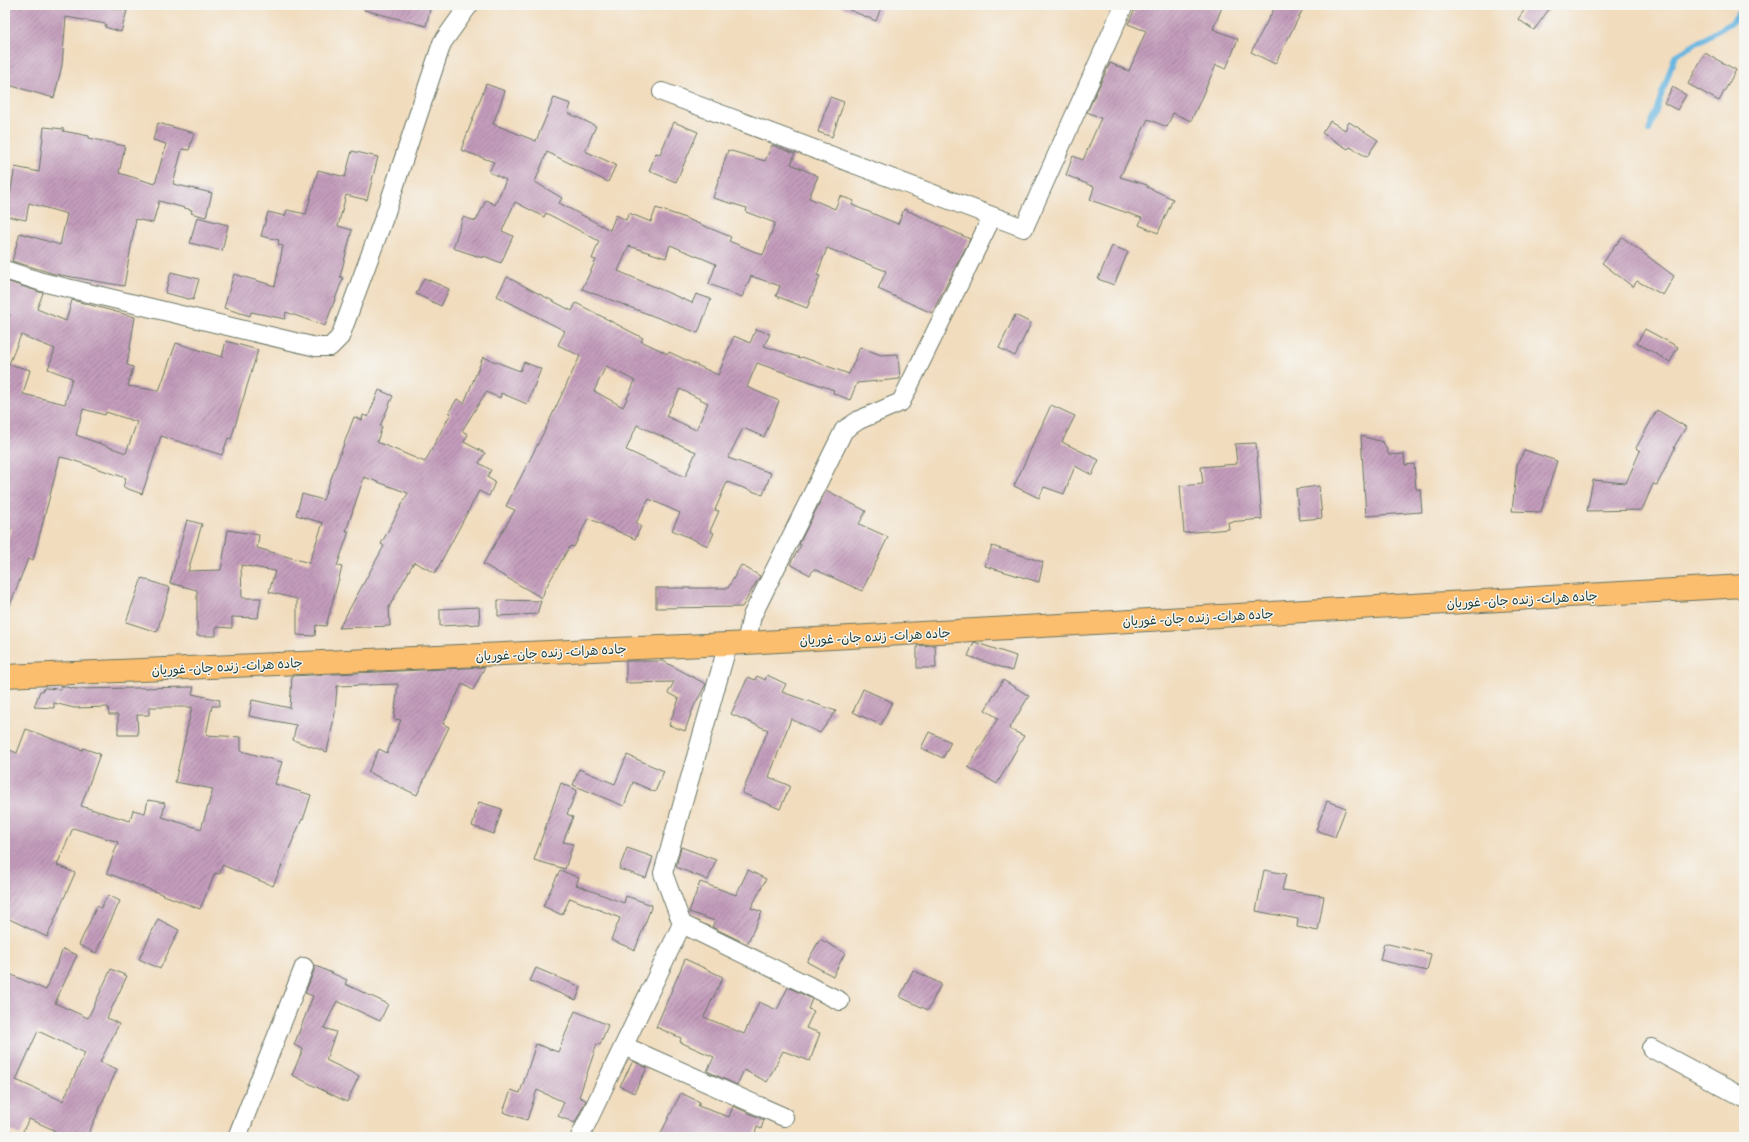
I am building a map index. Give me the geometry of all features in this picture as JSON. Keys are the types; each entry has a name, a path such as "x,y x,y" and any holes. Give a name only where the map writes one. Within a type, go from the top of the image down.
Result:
{"main road":[{"name":"جاده هرات- زنده جان- غوریان","path":"5,676 737,644 1744,586"}],"street":[{"path":"5,270 42,282 162,311 316,347 330,347 340,337 367,265 442,43 469,5"},
{"path":"662,92 1024,228 1124,5"},
{"path":"840,1001 682,924 663,873 737,644 844,430 859,420 901,402 992,217"},
{"path":"580,1137 682,924"},
{"path":"237,1137 304,967"},
{"path":"624,1046 784,1117"},
{"path":"1651,1048 1744,1098"}],"building":[{"path":"10,5 99,5 127,11 121,32 105,27 106,24 66,17 62,65 54,98 5,84 5,14 9,14"},
{"path":"365,5 431,5 426,26 364,10"},
{"path":"838,5 882,5 876,21"},
{"path":"1137,5 1223,5 1213,29 1238,39 1226,69 1216,65 1191,121 1173,113 1167,127 1148,119 1120,177 1147,185 1147,187 1173,199 1158,233 1139,225 1142,218 1090,200 1094,187 1066,175 1073,156 1083,160 1101,118 1087,112 1110,63 1129,71 1146,31 1128,24"},
{"path":"1276,5 1305,5 1275,64 1251,52"},
{"path":"1528,5 1552,5 1534,30 1518,19"},
{"path":"1705,53 1736,70 1719,101 1688,84"},
{"path":"486,84 505,91 493,124 536,141 554,98 571,104 568,113 596,126 585,151 616,165 608,182 547,152 535,182 562,198 559,203 610,230 616,215 626,220 629,213 651,222 656,208 731,237 729,241 763,255 775,223 746,212 747,208 713,198 728,150 765,161 772,145 795,154 791,164 818,176 809,198 835,209 840,196 854,201 852,205 898,224 904,209 970,239 932,313 878,289 886,271 827,248 817,275 820,276 807,308 776,296 780,286 751,276 742,297 709,284 716,264 670,245 666,258 629,246 618,271 692,303 696,294 711,299 698,333 582,289 596,260 592,259 599,241 546,213 544,217 515,202 502,231 513,236 501,263 484,256 483,258 453,248 463,217 476,221 486,200 495,205 506,180 489,172 494,162 461,150"},
{"path":"1673,87 1686,95 1677,110 1664,103"},
{"path":"830,97 844,102 832,137 818,132"},
{"path":"1330,121 1345,130 1349,122 1378,140 1367,157 1350,147 1348,149 1322,133"},
{"path":"674,122 698,132 676,182 649,171 656,153 660,154"},
{"path":"158,123 194,133 189,150 182,149 173,184 212,193 206,217 191,213 192,210 159,201 153,223 136,219 124,286 55,274 12,261 20,233 60,245 67,214 29,203 26,220 6,216 15,167 39,172 44,127 64,129 63,131 89,136 89,138 125,146 119,173 155,184 166,144 153,140"},
{"path":"352,151 378,157 367,200 346,195 338,226 352,230 340,277 343,278 325,326 286,312 285,319 251,312 250,316 224,308 234,274 275,286 283,246 278,244 279,240 261,236 268,212 285,216 287,210 306,214 318,170 345,177"},
{"path":"197,217 228,225 222,251 190,243"},
{"path":"1622,237 1674,276 1663,295 1637,281 1633,287 1602,263"},
{"path":"1112,246 1128,252 1114,285 1098,279"},
{"path":"171,272 199,279 193,300 165,293"},
{"path":"507,277 572,311 576,303 643,338 641,341 668,354 669,352 718,375 734,336 750,343 756,329 770,334 764,346 801,358 802,357 849,374 860,347 881,355 898,354 900,379 857,383 850,400 833,393 834,390 757,363 747,387 779,401 764,437 743,428 728,458 771,473 763,495 727,482 715,510 719,511 710,531 714,533 708,546 672,530 680,513 649,499 636,523 641,526 635,539 588,518 574,547 570,546 545,589 542,598 483,564 515,510 506,506 545,430 580,356 558,345 565,331 497,296","holes":["606,366 635,381 623,407 594,391","680,389 708,403 696,430 666,416","637,425 696,452 685,477 626,450"]},
{"path":"424,278 449,289 441,306 416,294"},
{"path":"6,281 43,293 37,309 66,321 72,300 135,317 127,365 133,367 128,386 159,391 176,343 222,357 226,341 258,350 231,439 228,438 222,455 161,436 142,494 123,487 126,478 60,457 33,560 28,559 6,615 5,550 11,528 5,526 5,326 10,314 5,312","holes":["21,335 55,349 48,369 72,378 65,404 23,394 30,370 9,364","83,409 105,415 106,412 137,422 126,453 76,435"]},
{"path":"1015,315 1031,323 1015,356 999,348"},
{"path":"1645,329 1678,347 1670,362 1637,343"},
{"path":"483,357 520,371 524,362 541,369 527,404 501,393 500,398 486,392 462,431 468,434 464,442 485,453 479,463 491,470 487,477 495,482 489,496 479,491 435,573 414,562 389,607 390,626 339,628 384,546 381,544 408,493 364,477 346,531 349,531 337,566 342,567 326,626 316,625 315,636 297,635 297,599 269,592 275,571 241,565 242,598 261,598 258,618 232,617 232,628 216,627 216,636 197,636 197,590 170,583 187,520 202,524 188,571 221,570 228,530 259,535 257,548 309,563 323,523 296,515 302,494 323,500 354,417 362,420 363,415 368,417 379,390 393,396 380,426 382,427 377,442 425,462 451,413 449,412 457,399 464,403"},
{"path":"1051,405 1075,416 1062,442 1099,460 1092,475 1075,466 1064,494 1044,487 1039,498 1014,486"},
{"path":"1657,410 1686,427 1674,447 1675,448 1657,485 1653,484 1642,510 1587,511 1593,480 1626,483 1640,451 1636,448"},
{"path":"1361,436 1383,442 1389,455 1404,454 1405,465 1414,464 1416,489 1420,489 1422,512 1366,516"},
{"path":"1256,443 1262,519 1228,522 1229,529 1184,533 1180,486 1203,484 1201,467 1237,464 1235,444"},
{"path":"1525,450 1557,461 1541,512 1512,511 1517,464"},
{"path":"1319,486 1322,518 1299,520 1296,489"},
{"path":"826,490 866,511 859,524 888,537 862,591 814,569 810,575 790,564 801,545 799,544"},
{"path":"992,546 1043,562 1039,582 985,566"},
{"path":"741,565 760,576 742,607 656,608 656,588 728,588"},
{"path":"142,578 170,588 157,632 126,622"},
{"path":"498,600 541,601 537,614 498,616"},
{"path":"479,607 480,624 440,626 440,609"},
{"path":"974,642 1016,656 1012,671 968,656"},
{"path":"935,645 936,668 917,668 917,646"},
{"path":"626,661 663,661 706,684 693,708 685,731 669,725 679,699 668,693 674,682 626,683"},
{"path":"485,667 473,690 462,684 443,724 449,727 417,795 368,772 379,749 387,753 401,720 394,719 398,684 337,686 335,713 327,752 293,740 296,725 249,716 252,700 290,708 292,676"},
{"path":"767,675 786,684 782,692 836,711 820,733 791,719 769,777 790,786 780,809 742,793 768,730 731,714 748,677 755,680 757,676 765,680"},
{"path":"1003,680 1029,696 1009,729 1024,736 997,784 968,767 998,718 985,710"},
{"path":"61,686 76,689 194,687 192,694 220,700 219,706 212,706 206,735 241,737 241,751 282,762 275,784 311,795 303,820 302,819 273,886 222,865 220,874 215,873 200,909 107,873 118,842 73,828 57,865 75,873 47,937 5,917 5,748 17,753 26,729 82,750 83,748 100,754 81,806 130,821 133,810 145,813 148,800 165,803 162,817 201,829 213,789 175,782 192,707 149,707 149,715 137,715 138,735 118,735 118,715 109,715 108,707 74,708 54,703 54,708 34,707 40,691 43,691 44,688 61,689"},
{"path":"863,689 892,702 881,725 853,712"},
{"path":"929,732 951,742 943,758 921,748"},
{"path":"627,755 664,771 655,792 633,782 624,806 573,785 579,769 615,784"},
{"path":"561,783 577,790 567,814 573,817 563,842 573,844 565,869 534,860"},
{"path":"1327,801 1346,808 1335,837 1316,830"},
{"path":"479,802 502,809 494,834 472,826"},
{"path":"681,847 716,860 708,880 676,867"},
{"path":"627,848 653,857 646,878 619,869"},
{"path":"560,870 579,878 576,885 624,903 626,896 652,905 635,950 611,940 620,918 570,898 562,915 543,906"},
{"path":"748,870 766,879 751,908 762,912 747,944 712,927 715,921 689,912 700,882 736,895"},
{"path":"1264,870 1286,874 1282,890 1324,896 1318,931 1297,927 1298,919 1256,911"},
{"path":"108,895 120,901 96,953 79,945 97,906 101,908"},
{"path":"158,919 179,930 160,969 139,959"},
{"path":"820,939 845,953 833,976 807,962"},
{"path":"1384,943 1431,954 1427,971 1380,960"},
{"path":"63,949 77,955 55,1003 88,1018 111,969 127,976 107,1018 119,1024 100,1062 117,1069 87,1137 51,1137 54,1130 29,1119 21,1135 5,1128 5,972 46,990","holes":["38,1031 85,1053 63,1101 16,1080"]},
{"path":"685,959 723,977 704,1017 744,1034 759,1002 777,1010 788,987 812,999 808,1009 814,1011 806,1028 820,1033 810,1061 783,1051 767,1082 744,1070 737,1085 707,1071 714,1057 680,1042 681,1038 656,1027"},
{"path":"314,965 347,980 345,984 388,1004 380,1021 337,1001 324,1028 336,1032 326,1060 359,1076 347,1102 292,1075 303,1049 294,1045 313,996 305,993 314,971"},
{"path":"536,968 581,987 576,1000 530,981"},
{"path":"913,970 941,984 928,1010 900,997"},
{"path":"575,1011 608,1025 600,1045 597,1044 579,1097 586,1100 575,1123 558,1116 564,1102 537,1090 527,1120 503,1112 511,1090 520,1093 536,1044 558,1052"},
{"path":"633,1061 647,1068 634,1093 620,1086"},
{"path":"681,1093 700,1102 698,1106 729,1117 733,1106 764,1120 761,1129 757,1127 754,1137 659,1137"}],"waterway":[{"path":"1649,131 1675,56 1731,23 1744,6"}]}
